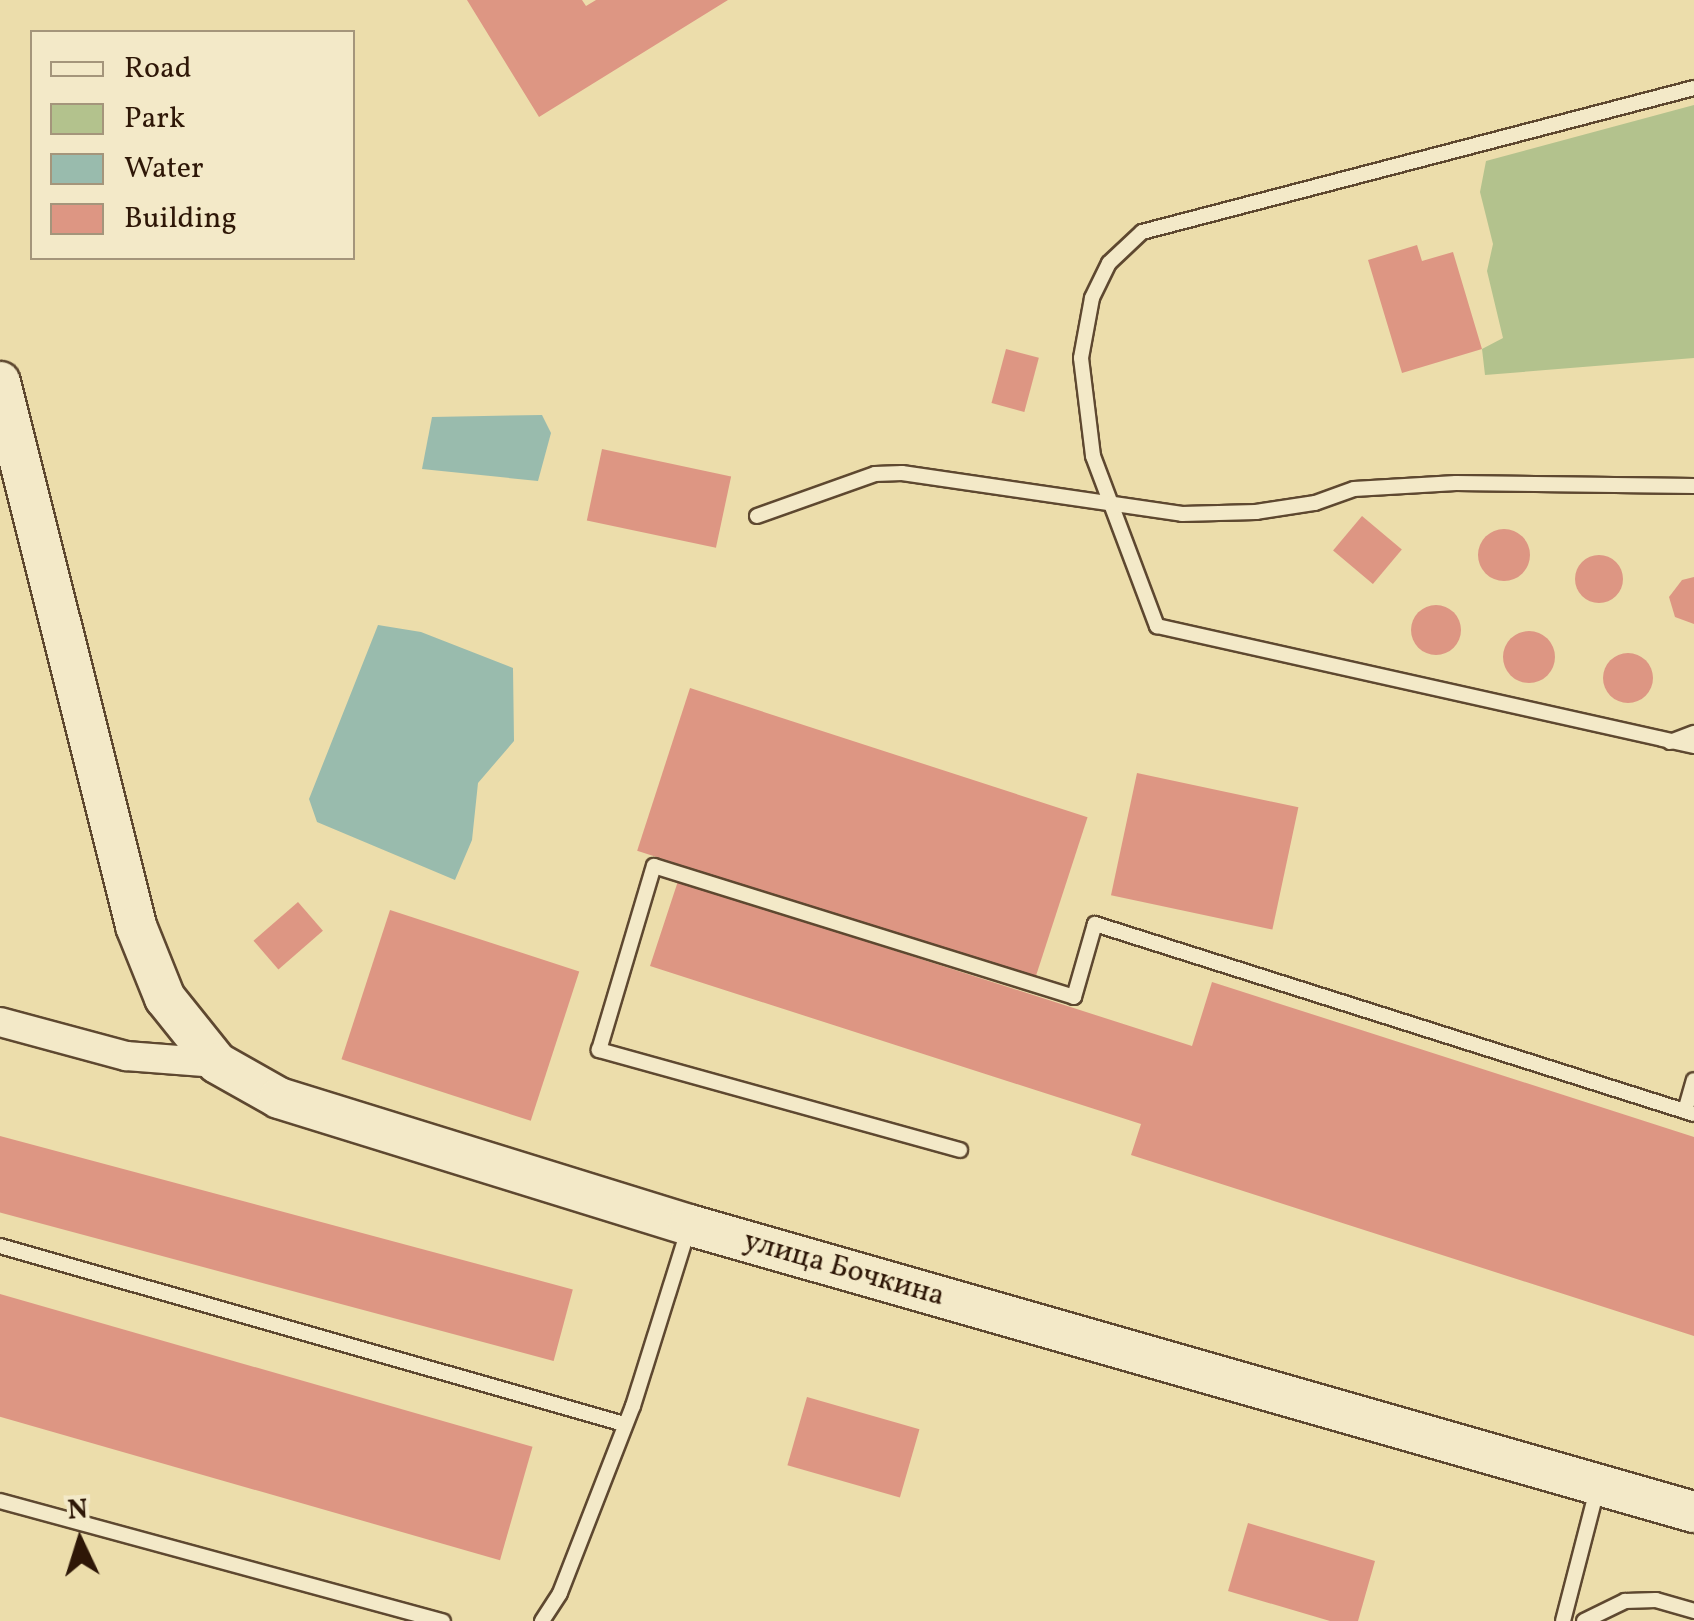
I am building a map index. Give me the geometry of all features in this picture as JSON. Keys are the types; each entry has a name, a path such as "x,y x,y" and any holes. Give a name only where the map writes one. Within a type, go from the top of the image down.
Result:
{"street":[{"path":"0,382 140,939 164,998 217,1062"},
{"name":"улица Бочкина","path":"0,1022 126,1056 217,1062 279,1098 690,1225 1694,1512"}],"lane":[{"path":"1694,88 1142,232 1109,263 1092,298 1081,358 1094,456 1157,626 1694,746"},
{"path":"757,516 875,474 902,472 1182,514 1256,512 1315,503 1354,489 1456,483 1694,486"},
{"path":"1670,742 1694,733"},
{"path":"960,1150 599,1050 654,866 1074,997 1095,924 1689,1113 1694,1080"},
{"path":"542,1621 560,1593 624,1424 690,1225"},
{"path":"0,1246 624,1424"},
{"path":"1562,1621 1599,1484"},
{"path":"0,1501 443,1621"},
{"path":"1584,1621 1625,1601 1656,1600 1694,1611"}],"green space":[{"path":"1694,105 1694,358 1485,375 1482,349 1503,338 1487,271 1493,244 1480,192 1486,161"}],"water":[{"path":"542,415 551,433 538,481 422,469 432,417"},
{"path":"378,625 421,632 513,668 514,741 478,783 472,840 455,880 317,822 309,799"}],"building":[{"path":"467,0 582,0 586,6 596,0 728,0 539,117"},
{"path":"1417,245 1422,261 1453,252 1482,349 1402,373 1368,260"},
{"path":"1006,349 1039,358 1024,412 992,403"},
{"path":"602,449 731,476 716,548 587,520"},
{"path":"1362,516 1402,549 1373,584 1333,550"},
{"path":"1504,529 1522,537 1530,555 1522,573 1504,581 1486,573 1478,555 1486,537"},
{"path":"1599,555 1616,562 1623,579 1616,596 1599,603 1582,596 1575,579 1582,562"},
{"path":"1694,577 1694,624 1675,617 1669,597 1682,580"},
{"path":"1436,605 1454,612 1461,630 1454,648 1436,655 1418,648 1411,630 1418,612"},
{"path":"1529,631 1548,638 1555,657 1548,676 1529,683 1510,676 1503,657 1510,638"},
{"path":"1628,653 1646,660 1653,678 1646,696 1628,703 1610,696 1603,678 1610,660"},
{"path":"690,688 1088,817 1035,980 637,851"},
{"path":"1137,773 1298,807 1272,930 1111,895"},
{"path":"678,881 1192,1046 1212,982 1694,1137 1694,1336 1131,1155 1141,1124 650,966"},
{"path":"298,902 323,931 278,969 253,941"},
{"path":"390,910 579,971 531,1121 341,1059"},
{"path":"0,1136 573,1289 554,1361 0,1213"},
{"path":"0,1294 533,1447 500,1560 0,1417"},
{"path":"807,1397 919,1429 900,1497 787,1465"},
{"path":"1248,1523 1375,1561 1358,1621 1330,1621 1228,1591"}]}
